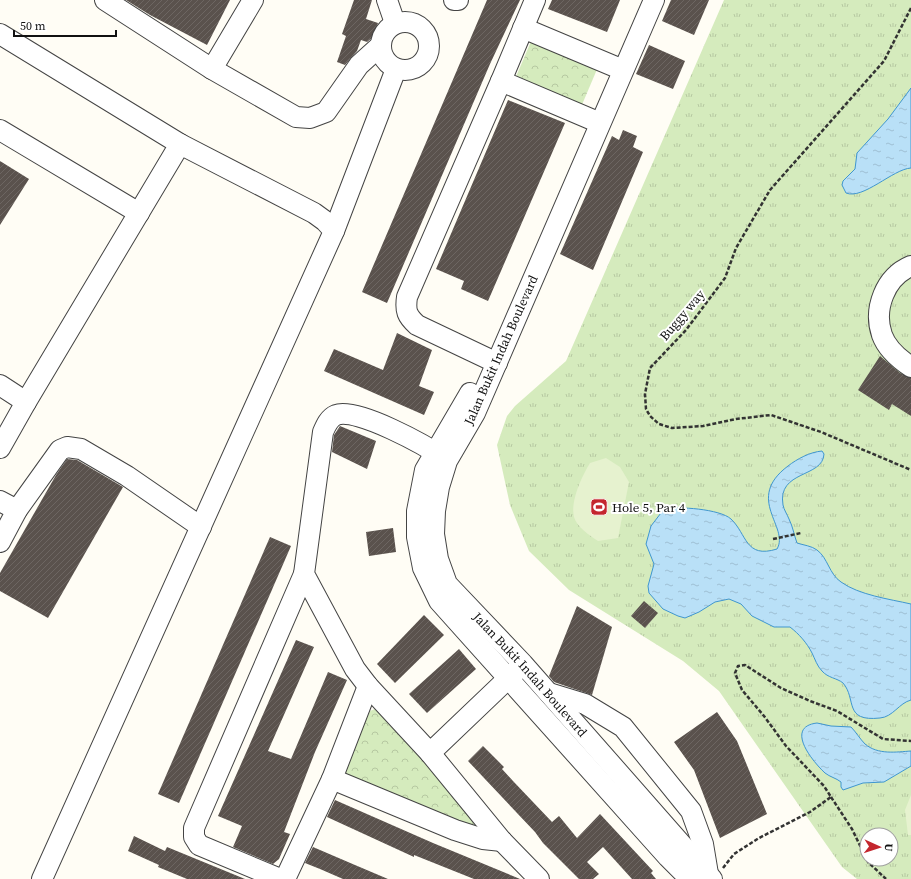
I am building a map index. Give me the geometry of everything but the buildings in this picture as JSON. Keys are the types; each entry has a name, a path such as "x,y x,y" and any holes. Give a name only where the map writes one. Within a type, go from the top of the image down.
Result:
{"street":[{"path":"106,0 212,69 296,116 310,118 326,112 359,66 380,46 384,32 395,23 402,21 416,24 426,34 429,46 426,57 417,67 403,70 396,69 385,60 380,46"},
{"path":"212,69 253,0"},
{"path":"387,0 395,23"},
{"path":"492,360 417,325 409,317 406,310 407,297 535,0"},
{"path":"640,0 618,67 492,360 466,402 441,456 425,470 417,511 417,537 423,568 439,601 668,857 707,876"},
{"path":"618,67 654,0"},
{"path":"523,28 618,67"},
{"path":"0,34 180,144 314,213 325,221 334,231"},
{"path":"42,879 334,231 396,69"},
{"path":"501,81 595,121"},
{"path":"0,130 139,213"},
{"path":"0,448 6,423 26,402 180,144"},
{"path":"911,266 904,269 890,282 882,298 879,317 882,335 892,351 911,367"},
{"path":"0,385 26,402"},
{"path":"280,879 199,845 194,837 194,828 304,574 323,432 329,419 335,415 356,415 398,432 441,456"},
{"path":"0,542 8,506 60,450 67,447 76,447 127,476 201,528"},
{"name":"Jalan Bukit Indah Boulevard","path":"441,456 434,534 438,559 447,584 549,693 707,876"},
{"path":"304,574 355,669 368,686 430,753 502,841 539,879"},
{"path":"430,753 523,664"},
{"path":"285,879 332,779 368,686"},
{"path":"549,693 585,704 623,727 691,811 703,844 707,876"},
{"path":"332,779 455,830 483,839 502,841"}],"path":[{"name":"Buggy way","path":"911,8 884,61 770,190 736,248 725,278 686,330 650,368 645,394 646,409 650,416 659,424 672,428 702,426 736,419 771,415 821,432 911,470"},
{"path":"773,539 801,533"},
{"path":"886,879 868,862 852,829 830,796 809,769 786,746 764,716 742,690 735,673 736,668 738,666 745,665 781,688 837,711 883,739 911,741"},
{"path":"707,876 734,854 759,838 810,812 830,796"}],"green space":[{"path":"724,0 911,0 911,879 857,879 842,867 719,691 683,661 569,590 529,551 510,505 497,445 507,416 515,406 566,361"},
{"path":"532,39 598,67 581,107 515,79"},
{"name":"Hole 5, Par 4","path":"606,458 620,467 629,482 618,538 598,541 578,524 574,517 573,511 575,496 580,482 590,463"},
{"path":"375,709 475,817 474,830 346,775 344,769 370,711"},
{"path":"911,795 911,835 908,835 905,810"}],"water":[{"path":"911,88 911,168 896,173 861,192 853,194 846,193 842,185 843,181 855,169 857,153 888,119"},
{"path":"822,451 824,454 822,462 793,480 787,486 783,494 783,507 792,525 797,543 815,549 821,553 837,579 848,586 874,596 911,604 911,700 885,717 868,718 856,713 847,689 843,683 822,671 817,665 805,642 790,627 774,627 752,616 741,604 729,599 715,602 699,612 685,618 663,609 649,593 648,586 654,564 646,544 651,526 664,509 688,508 718,513 731,519 753,548 759,551 777,549 779,540 778,531 771,512 769,501 770,490 775,478 795,461 804,456"},
{"path":"817,723 831,726 851,727 865,744 876,750 887,752 911,751 911,766 884,782 863,783 843,790 841,787 841,782 825,773 808,753 804,745 802,738 803,731 807,726"}],"place":[{"name":"Hole 5, Par 4","path":"599,507"}]}
